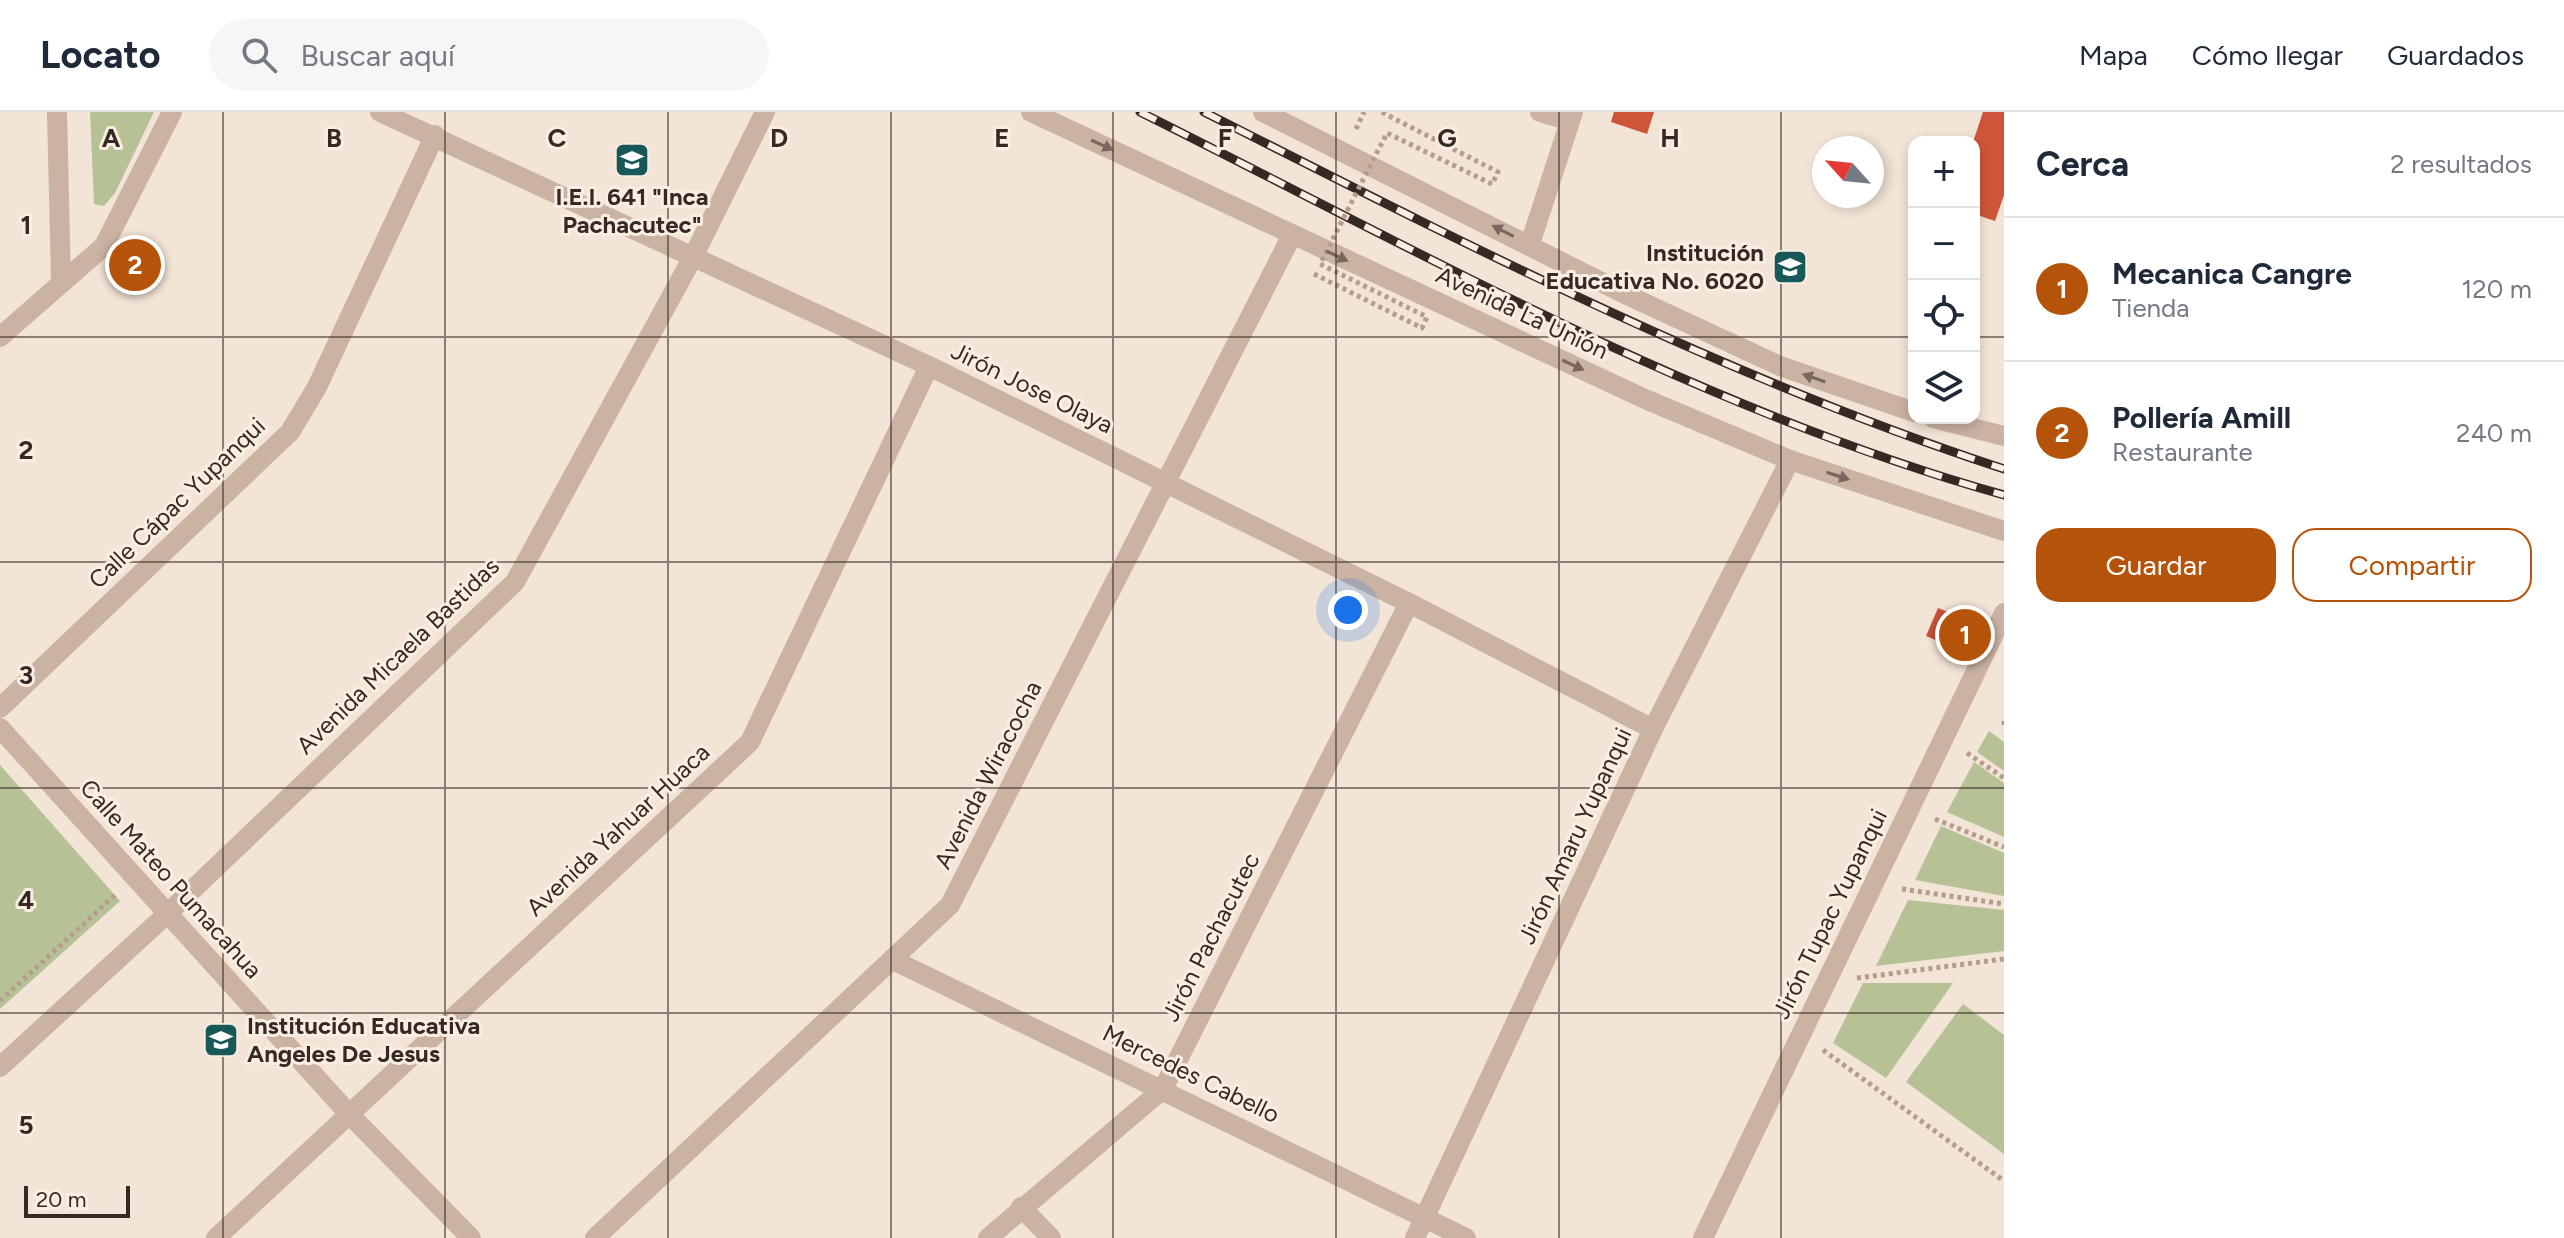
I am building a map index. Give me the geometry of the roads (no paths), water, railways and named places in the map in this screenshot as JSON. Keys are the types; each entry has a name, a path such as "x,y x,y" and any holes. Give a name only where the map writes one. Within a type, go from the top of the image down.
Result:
{"street":[{"path":"57,112 61,282"},
{"path":"0,337 104,246 172,112"},
{"name":"Jirón Jose Olaya","path":"380,112 929,366 1409,603 1653,729"},
{"name":"Avenida Micaela Bastidas","path":"0,1067 167,914 515,582 693,257 765,112"},
{"name":"Avenida La Unión","path":"1031,112 1645,399 1790,460 2004,531"},
{"path":"1263,112 1780,366 1908,410"},
{"path":"1530,244 1572,117 1540,112"},
{"name":"Calle Cápac Yupanqui","path":"0,708 290,432 317,387 435,135"},
{"name":"Avenida Wiracocha","path":"595,1238 950,905 1292,235"},
{"name":"Avenida Yahuar Huaca","path":"216,1238 750,742 929,366"},
{"path":"1957,424 2004,436"},
{"name":"Jirón Amaru Yupanqui","path":"1415,1238 1653,729 1790,460"},
{"name":"Jirón Pachacutec","path":"988,1238 1163,1089 1409,603"},
{"name":"Jirón Tupac Yupanqui","path":"1703,1238 2004,613"},
{"name":"Calle Mateo Pumacahua","path":"0,728 350,1115 471,1238"},
{"name":"Mercedes Cabello","path":"893,960 1466,1238"},
{"path":"1021,1207 1051,1238"}],"railway":[{"path":"1140,112 1457,272 1671,373 1780,419 1891,460 2004,495"},
{"path":"1204,112 1498,259 1697,351 1900,433 2004,469"}],"place":[{"name":"I.E.I. 641 \"Inca Pachacutec\"","path":"632,160"},
{"name":"Pollería Amill","path":"135,265"},
{"name":"Institución Educativa No. 6020","path":"1790,267"},
{"name":"Mecanica Cangre","path":"1965,635"},
{"name":"Institución Educativa Angeles De Jesus","path":"221,1040"}]}
